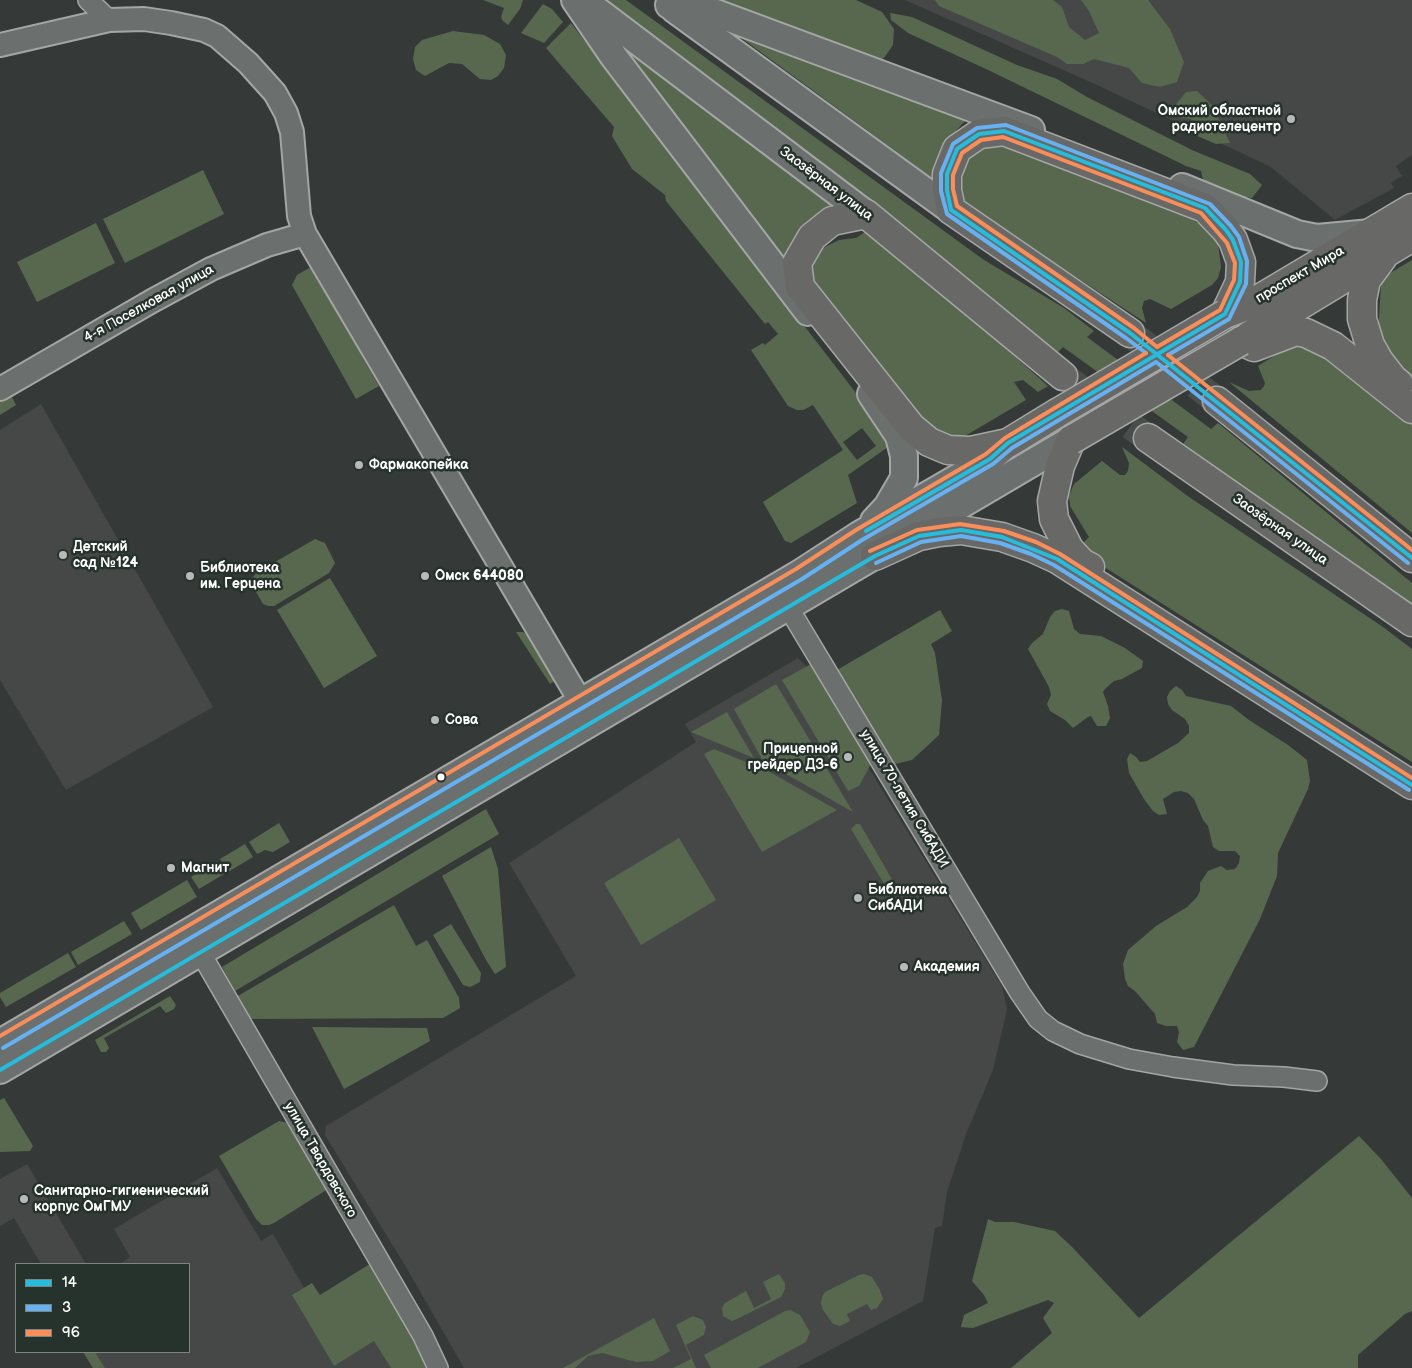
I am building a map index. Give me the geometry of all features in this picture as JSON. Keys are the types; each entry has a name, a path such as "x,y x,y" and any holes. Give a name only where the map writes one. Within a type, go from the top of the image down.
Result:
{"main road":[{"path":"574,0 614,57 875,401 899,436 904,456 904,478 867,546"},
{"name":"Заозёрная улица","path":"583,0 866,214 1063,376"},
{"path":"666,2 950,210 1130,333"},
{"path":"666,2 713,12 1204,195 1297,234 1317,238 1379,243 1366,280 1362,300 1362,319 1370,345 1379,360 1393,379 1412,395"},
{"path":"950,210 947,174 957,149 979,134 1004,131 1205,208 1233,240 1241,262 1240,282 1225,314"},
{"name":"проспект Мира","path":"0,1043 587,712 867,546 1071,440 1241,341 1379,243 1412,208"},
{"path":"866,214 832,221 812,237 797,263 800,287 922,437 948,450 958,452 971,452 1008,443"},
{"name":"проспект Мира","path":"867,546 990,459 1008,443 1225,314 1249,305 1379,243 1412,237"},
{"path":"1241,341 1254,347 1296,331 1306,332 1332,346 1412,409"},
{"path":"1217,401 1412,558"},
{"name":"Заозёрная улица","path":"1148,438 1412,622"},
{"path":"1071,440 1060,466 1052,501 1054,518 1060,533 1069,549 1082,563 1412,771"},
{"path":"867,546 939,532 961,530 1002,537 1049,555 1412,785"},
{"name":"проспект Мира","path":"0,1070 200,952 587,712"}],"street":[{"path":"88,0 109,20"},
{"path":"0,45 109,20 144,19 204,30 217,36 248,63 275,93 286,112 292,132 299,216 305,234 587,712"},
{"name":"4-я Поселковая улица","path":"0,389 152,300 210,269 267,245 305,234"},
{"name":"улица 70-летия СибАДИ","path":"782,597 1020,993 1038,1019 1053,1030 1080,1044 1129,1059 1173,1068 1233,1075 1284,1077 1317,1081"},
{"name":"улица Твардовского","path":"200,952 423,1336 438,1368"}],"shaded area":[{"name":"Омский областной радиотелецентр","path":"905,0 1412,0 1412,155 1396,166 1402,176 1391,183 1394,188 1335,220 1271,167 1095,84"},
{"name":"Детский сад №124","path":"41,404 213,707 66,790 0,680 0,430"},
{"path":"798,658 807,667 1002,986 1007,1009 993,1070 966,1134 947,1192 942,1226 935,1228 923,1301 796,1368 464,1368 406,1267 325,1135 326,1126 576,976 509,863 696,742 685,724"},
{"name":"Санитарно-гигиенический корпус ОмГМУ","path":"27,1164 85,1263 40,1263 14,1218 0,1226 0,1179"},
{"path":"217,1168 261,1241 273,1234 304,1288 292,1295 334,1366 374,1340 391,1368 105,1368 96,1353 190,1353 190,1263 121,1263 130,1257 114,1229"}],"green space":[{"path":"483,0 523,0 520,9 508,25 501,17 504,8"},
{"path":"602,0 626,0 984,260 1064,308 1094,331 1087,337 1211,429 1218,423 1412,583 1412,608 1181,447 1188,437 1063,347 1054,356"},
{"path":"715,0 856,0 882,12 894,29 893,45 884,58 877,61 724,1"},
{"path":"935,0 1053,0 1062,7 1069,27 1085,40 1099,33 1089,11 1081,0 1148,0 1170,29 1184,62 1177,82 1160,87 1142,83 1129,68 1094,59 1083,64 1067,64 1057,57 939,6"},
{"path":"543,4 552,9 563,22 544,43 521,33"},
{"path":"890,13 912,17 1017,65 1057,79 1087,97 1192,150 1250,174 1262,185 1252,198 1222,194 1204,183 1201,171 1186,166 908,33 891,20"},
{"path":"571,23 886,432 888,447 848,475 857,503 791,543 785,541 763,502 843,450 813,405 803,410 797,410 788,406 751,350 763,343 765,345 778,334 768,322 765,324 666,201 665,195 632,169 612,136 614,127 546,48","holes":["862,428 876,446 857,460 843,442"]},
{"path":"453,31 484,35 500,44 506,55 504,68 498,76 491,80 480,79 462,64 449,63 425,76 416,70 413,59 415,47 422,40"},
{"path":"736,34 967,119 952,135 943,149 935,180"},
{"path":"618,45 835,203 818,216 787,250 782,261"},
{"path":"1197,91 1212,105 1230,143 1216,144 1195,135 1191,119 1180,118 1173,108 1186,92"},
{"path":"990,138 1178,208 1203,227 1218,243 1221,267 1218,278 1212,285 1171,309 1150,299 1144,301 1142,308 1146,323 974,210 960,197 957,178 963,162"},
{"path":"203,170 224,214 125,263 103,219"},
{"path":"96,223 115,263 37,302 17,262"},
{"path":"865,232 985,330 1048,386 1038,392 1023,380 1014,382 1026,400 965,436 950,437 930,429 816,294 807,271 814,256 823,248 839,240 856,238"},
{"path":"1412,260 1412,385 1378,336 1381,284 1387,275"},
{"path":"311,267 379,386 356,399 292,285 297,275"},
{"path":"1308,345 1361,378 1412,420 1412,533 1229,382 1249,391 1261,390 1265,383 1258,366 1285,349"},
{"path":"11,395 16,405 0,415 0,401"},
{"path":"1122,447 1189,497 1383,627 1412,649 1412,762 1098,563 1082,544 1089,537 1070,506 1069,496 1074,484 1102,461 1120,475 1125,475 1128,471 1129,463"},
{"path":"315,539 325,543 335,563 329,573 274,606 263,604 252,585 252,579 256,573"},
{"path":"330,578 377,656 324,688 277,610"},
{"path":"1062,609 1069,611 1074,629 1080,634 1101,636 1125,648 1143,661 1142,668 1122,679 1114,681 1103,692 1110,718 1106,726 1097,726 1091,716 1073,728 1065,720 1050,711 1047,704 1051,695 1049,687 1028,649 1043,634 1050,617 1055,611"},
{"path":"940,610 952,631 931,644 935,653 942,700 939,735 912,760 895,764 837,670"},
{"path":"516,632 523,632 534,639 558,679 550,684"},
{"path":"813,663 872,762 859,786 848,791 782,680"},
{"path":"776,684 853,812 763,761 734,709"},
{"path":"1176,686 1186,696 1231,706 1288,745 1307,760 1310,781 1278,853 1277,876 1260,919 1194,1047 1183,1050 1177,1042 1179,1032 1177,1026 1166,1026 1157,1023 1155,1014 1135,991 1128,986 1123,964 1128,950 1156,926 1187,907 1197,897 1200,891 1200,883 1208,871 1221,866 1227,870 1235,869 1239,863 1240,856 1235,851 1219,851 1213,847 1208,826 1203,820 1194,799 1188,793 1174,792 1163,799 1167,814 1159,815 1153,811 1144,799 1129,773 1127,759 1130,753 1140,762 1147,761 1178,743 1189,733 1189,726 1185,719 1172,710 1168,704 1167,697"},
{"path":"727,712 754,758 691,732"},
{"path":"714,749 768,771 837,810 762,852 704,754"},
{"path":"486,809 499,834 235,991 222,967"},
{"path":"279,823 290,842 273,852 265,850 257,854 249,842"},
{"path":"856,824 860,824 900,893 892,897 851,829"},
{"path":"679,838 716,900 641,945 604,883"},
{"path":"245,844 253,857 228,872 220,859"},
{"path":"491,847 498,869 506,967 495,974 442,876"},
{"path":"217,861 224,874 199,889 191,877"},
{"path":"187,880 197,897 141,930 131,913"},
{"path":"394,905 416,946 427,940 459,998 460,1008 443,1018 249,1019 236,997"},
{"path":"124,921 132,934 78,965 71,952"},
{"path":"451,924 481,973 480,982 470,987 463,985 433,935"},
{"path":"68,953 76,967 6,1007 0,997 0,993"},
{"path":"170,996 176,1005 174,1009 166,1013 160,1006 104,1038 109,1048 106,1052 101,1052 95,1040"},
{"path":"312,1027 427,1028 430,1041 344,1089"},
{"path":"4,1098 33,1146 30,1151 0,1152 0,1100"},
{"path":"279,1121 288,1123 292,1127 328,1189 274,1223 262,1225 256,1219 219,1156"},
{"path":"1359,1136 1381,1159 1412,1198 1412,1311 1405,1314 1358,1355 1358,1368 1011,1368 1052,1333 1043,1318 1054,1303 1048,1300 973,1328 961,1327 964,1315 988,1303 972,1281 988,1219 995,1222 1014,1222 1055,1231 1139,1318"},
{"path":"373,1262 413,1333 426,1368 391,1368 374,1341 334,1366 292,1295 312,1283 320,1295"},
{"path":"779,1274 785,1283 785,1289 781,1297 732,1321 723,1316 722,1308 725,1303 746,1291 754,1308 771,1299 763,1282"},
{"path":"864,1274 872,1277 883,1299 877,1308 871,1310 867,1304 847,1314 850,1321 840,1326 833,1324 821,1304 825,1292"},
{"path":"790,1310 800,1315 810,1332 806,1342 758,1368 711,1368 704,1355"},
{"path":"693,1316 703,1320 706,1327 704,1335 686,1345 696,1368 673,1368 691,1359 676,1325"},
{"path":"654,1318 670,1351 653,1361 636,1362 602,1353 588,1356 575,1368 563,1368"},
{"path":"84,1353 96,1353 105,1368 93,1368"}],"tunnel":[{"path":"1130,333 1217,401"},
{"path":"1063,376 1148,438"}],"transit line":[{"name":"3","path":"1146,353 947,214 941,191 941,173 953,144 977,128 1006,125 1210,204 1239,237 1247,261 1246,284 1229,319 1168,355"},
{"name":"14","path":"951,210 947,190 947,174 957,149 979,134 1004,131 1205,208 1233,240 1241,262 1240,282 1225,314"},
{"name":"96","path":"1003,137 1201,213 1227,243 1235,263 1234,280 1220,310 1157,347 1134,328 957,206 953,189 953,175 962,153 981,140 1003,137"},
{"name":"14","path":"951,210 1130,333 1412,558"},
{"name":"14","path":"866,531 990,459 1008,443 1225,314"},
{"name":"96","path":"0,1036 796,569 856,530 986,454 1005,438 1146,353"},
{"name":"96","path":"1168,355 1412,550"},
{"name":"3","path":"3,1048 802,579 862,540 993,464 1012,448 1156,362 1408,563"},
{"name":"96","path":"870,551 917,530 960,524 1004,531 1036,542 1060,554 1412,778"},
{"name":"14","path":"0,1070 875,556 919,536 961,530 1002,537 1057,559 1412,785"},
{"name":"3","path":"876,563 921,542 961,536 1000,543 1031,554 1054,565 1409,790"}],"place":[{"name":"Омский областной радиотелецентр","path":"1291,119"},
{"name":"Фармакопейка","path":"359,465"},
{"name":"Детский сад №124","path":"63,555"},
{"name":"Библиотека им. Герцена","path":"190,576"},
{"name":"Омск 644080","path":"425,576"},
{"name":"Сова","path":"435,720"},
{"name":"Прицепной грейдер ДЗ-6","path":"848,757"},
{"name":"Магнит","path":"171,868"},
{"name":"Библиотека СибАДИ","path":"858,898"},
{"name":"Академия","path":"904,967"},
{"name":"Санитарно-гигиенический корпус ОмГМУ","path":"24,1199"}]}
